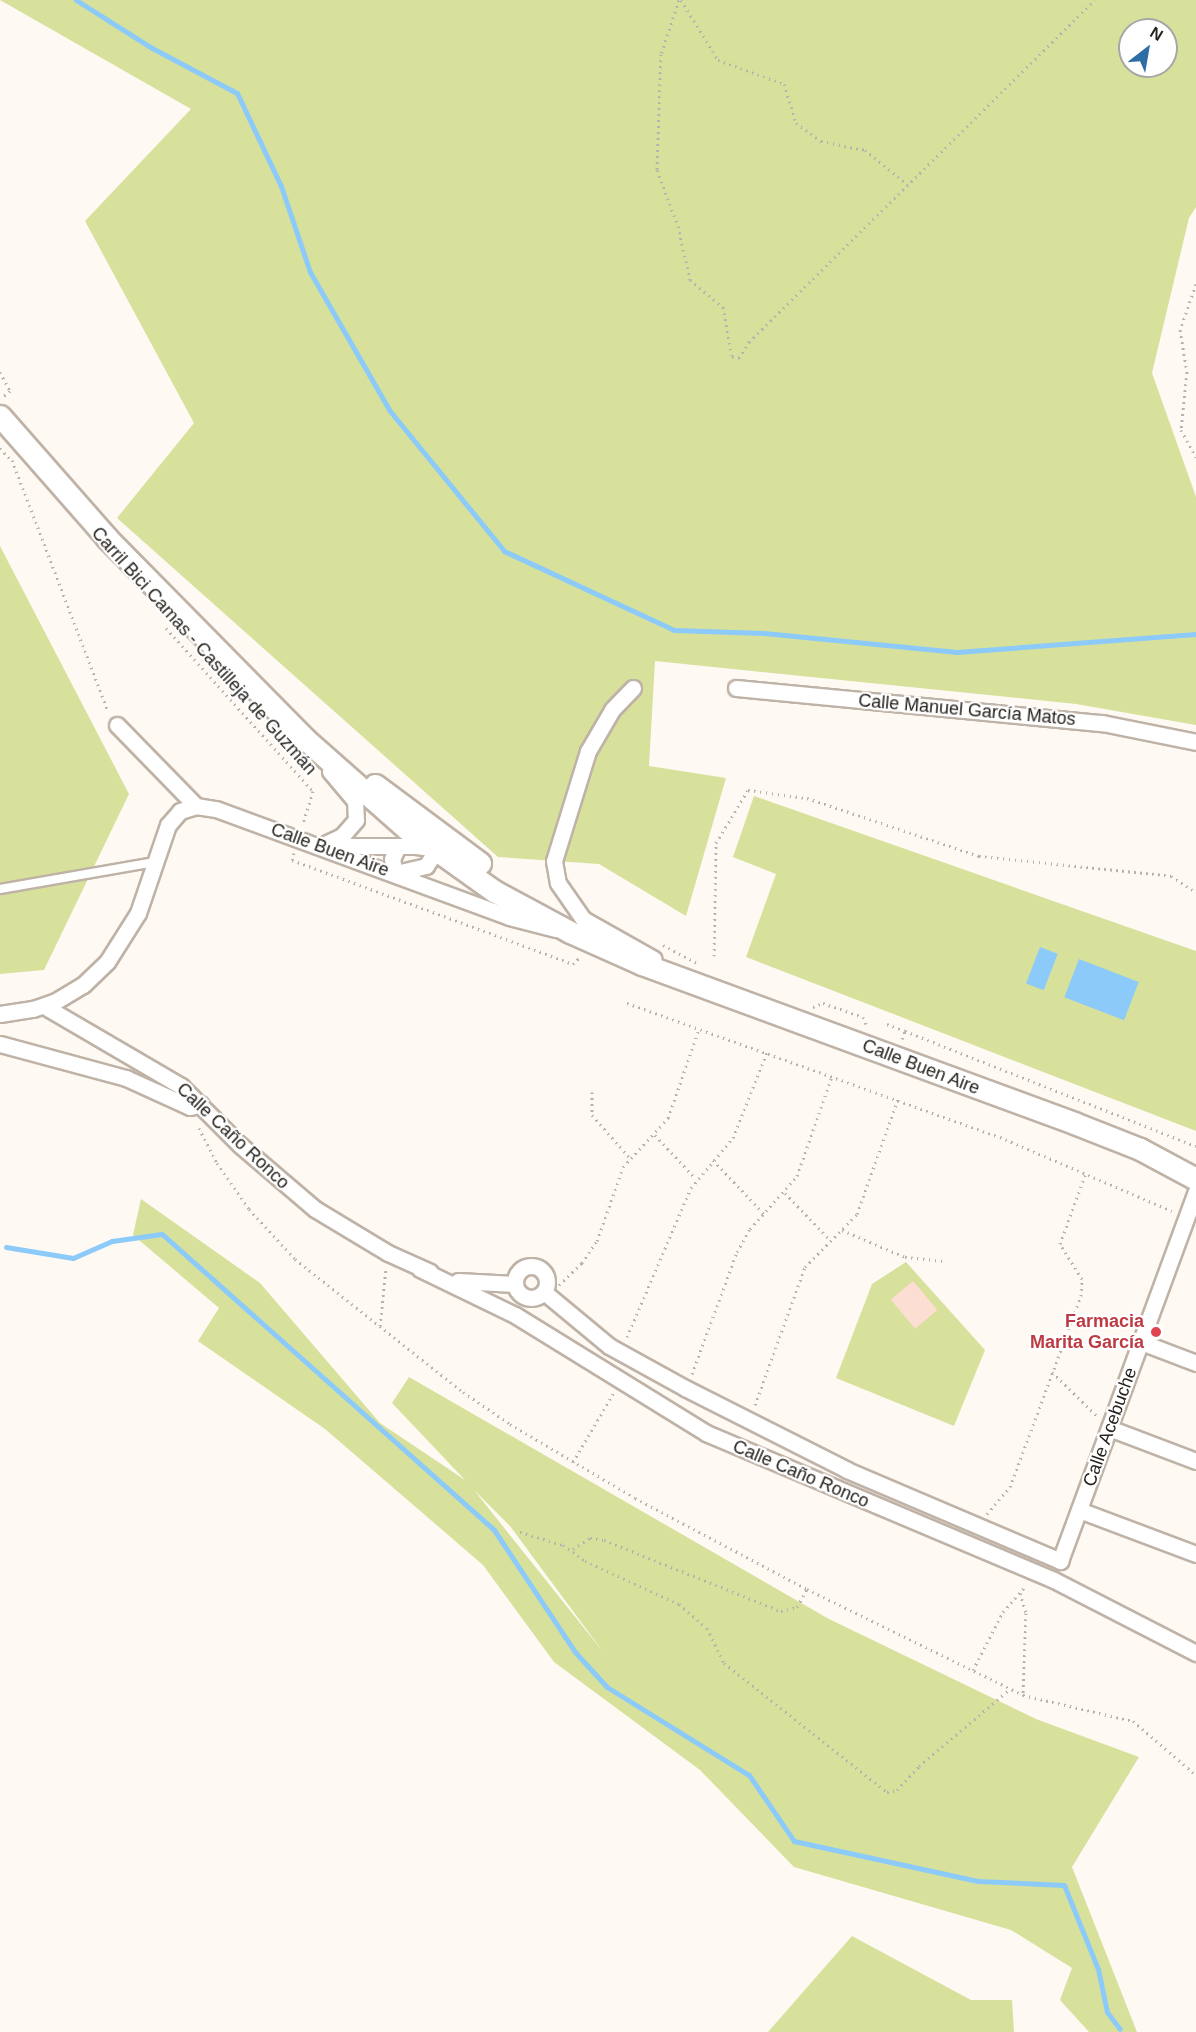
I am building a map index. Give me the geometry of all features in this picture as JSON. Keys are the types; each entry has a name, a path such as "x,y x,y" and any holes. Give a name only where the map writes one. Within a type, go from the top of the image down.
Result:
{"main road":[{"path":"0,416 107,538 304,738 407,829 494,891 570,932 642,964"},
{"path":"247,680 361,774 530,899 642,964"},
{"name":"Calle Buen Aire","path":"642,964 1140,1149 1196,1179"}],"street":[{"path":"633,688 612,710 588,751 556,846 558,883 583,919 718,992"},
{"name":"Calle Manuel García Matos","path":"736,688 1102,723 1196,742"},
{"path":"0,1014 44,1006 83,985 118,951 138,913 154,862 173,817 196,806 117,725"},
{"path":"304,738 355,801 356,820 342,836 321,846"},
{"name":"Calle Buen Aire","path":"196,806 216,809 321,846 509,917 570,932"},
{"path":"321,846 398,846 437,849 426,866 395,873 392,859 398,846"},
{"name":"Calle Caño Ronco","path":"44,1006 158,1070 284,1185 315,1209 388,1253 515,1315 674,1416 746,1452 1034,1571 1196,1653"},
{"path":"0,1044 126,1078 197,1105"},
{"name":"Calle Acebuche","path":"975,1525 1060,1561 1196,1192"},
{"path":"535,1267 546,1277 546,1294 538,1297 523,1296 515,1284 520,1270 535,1267"},
{"name":"Calle Caño Ronco","path":"420,1269 465,1283 515,1284"},
{"path":"546,1294 620,1352 685,1388 847,1470 975,1525"},
{"path":"1141,1342 1196,1363"},
{"path":"1109,1428 1196,1461"},
{"path":"1079,1510 1196,1554"}],"lane":[{"path":"0,889 154,862"}],"path":[{"path":"680,0 661,54 657,170 678,226 690,280 723,307 732,357 739,358 749,342 1095,0"},
{"path":"680,0 718,60 784,84 796,123 821,141 865,150 908,185"},
{"path":"1196,284 1180,330 1187,372 1181,430 1196,457"},
{"path":"0,372 10,391 0,399"},
{"path":"4,441 109,713 117,725"},
{"path":"0,448 24,474"},
{"name":"Carril Bici Camas - Castilleja de Guzmán","path":"161,621 314,791 301,831"},
{"path":"714,956 716,843 748,790 807,798 979,856 1171,876 1196,892"},
{"path":"295,850 292,860 573,964 587,950"},
{"path":"627,1003 898,1099 1086,1173 1187,1217"},
{"path":"887,1024 1196,1146"},
{"path":"546,1294 590,1254 615,1185 630,1158 655,1135 668,1118 699,1029"},
{"path":"897,1057 905,1030"},
{"path":"620,1352 696,1179 741,1124 766,1053"},
{"path":"685,1388 706,1342 737,1252 764,1214 785,1193 804,1160 832,1076"},
{"path":"592,1092 592,1115 630,1158"},
{"path":"749,1422 805,1268 857,1214 898,1099"},
{"path":"197,1105 203,1139 217,1163 272,1237 463,1392 573,1462 807,1589 1023,1695 1133,1721 1196,1775"},
{"path":"655,1135 696,1179"},
{"path":"713,1160 764,1214"},
{"path":"975,1525 1001,1501 1010,1487 1081,1296 1082,1280 1060,1244 1086,1173"},
{"path":"785,1193 830,1240"},
{"path":"842,1230 905,1257 943,1261"},
{"path":"380,1326 388,1253"},
{"path":"1052,1372 1109,1428"},
{"path":"573,1462 621,1381"},
{"path":"520,1533 573,1550 585,1561 679,1604 701,1620 724,1663 880,1790 897,1790 1010,1688"},
{"path":"573,1550 590,1538 604,1540 781,1611 797,1607 807,1589"},
{"path":"973,1670 998,1620 1034,1571"},
{"path":"1020,1593 1026,1613 1023,1695"}],"green space":[{"path":"0,0 1196,0 1196,207 1189,218 1152,373 1196,497 1196,725 1076,704 655,661 649,766 726,778 686,916 599,864 498,857 117,518 194,423 85,221 191,109"},
{"path":"0,546 129,794 44,970 0,974"},
{"path":"754,796 1196,951 1196,1131 746,957 776,874 733,857"},
{"path":"141,1199 260,1283 380,1423 465,1480 392,1403 409,1377 829,1619 1036,1719 1139,1757 1072,1867 1137,2032 1089,2032 1060,2000 1072,1968 1011,1930 794,1867 700,1770 554,1662 483,1565 325,1429 198,1341 219,1308 133,1235","holes":["474,1490 510,1526 601,1649"]},
{"path":"906,1262 985,1350 954,1426 836,1378 872,1284"},
{"path":"852,1936 971,2000 1012,2000 1014,2032 768,2032"}],"water":[{"path":"1040,947 1058,954 1044,990 1026,983"},
{"path":"1079,959 1139,982 1124,1020 1064,997"}],"building":[{"path":"913,1281 937,1310 915,1329 891,1300"}],"waterway":[{"path":"76,0 152,48 237,93 281,186 310,272 390,411 504,551 674,630 764,633 957,652 1196,634"},
{"path":"6,1247 73,1258 112,1241 162,1234 494,1530 575,1652 607,1687 749,1775 794,1841 978,1881 1064,1885 1098,1969 1107,2012 1120,2029"}],"place":[{"name":"Farmacia Marita García","path":"1156,1332"}]}
